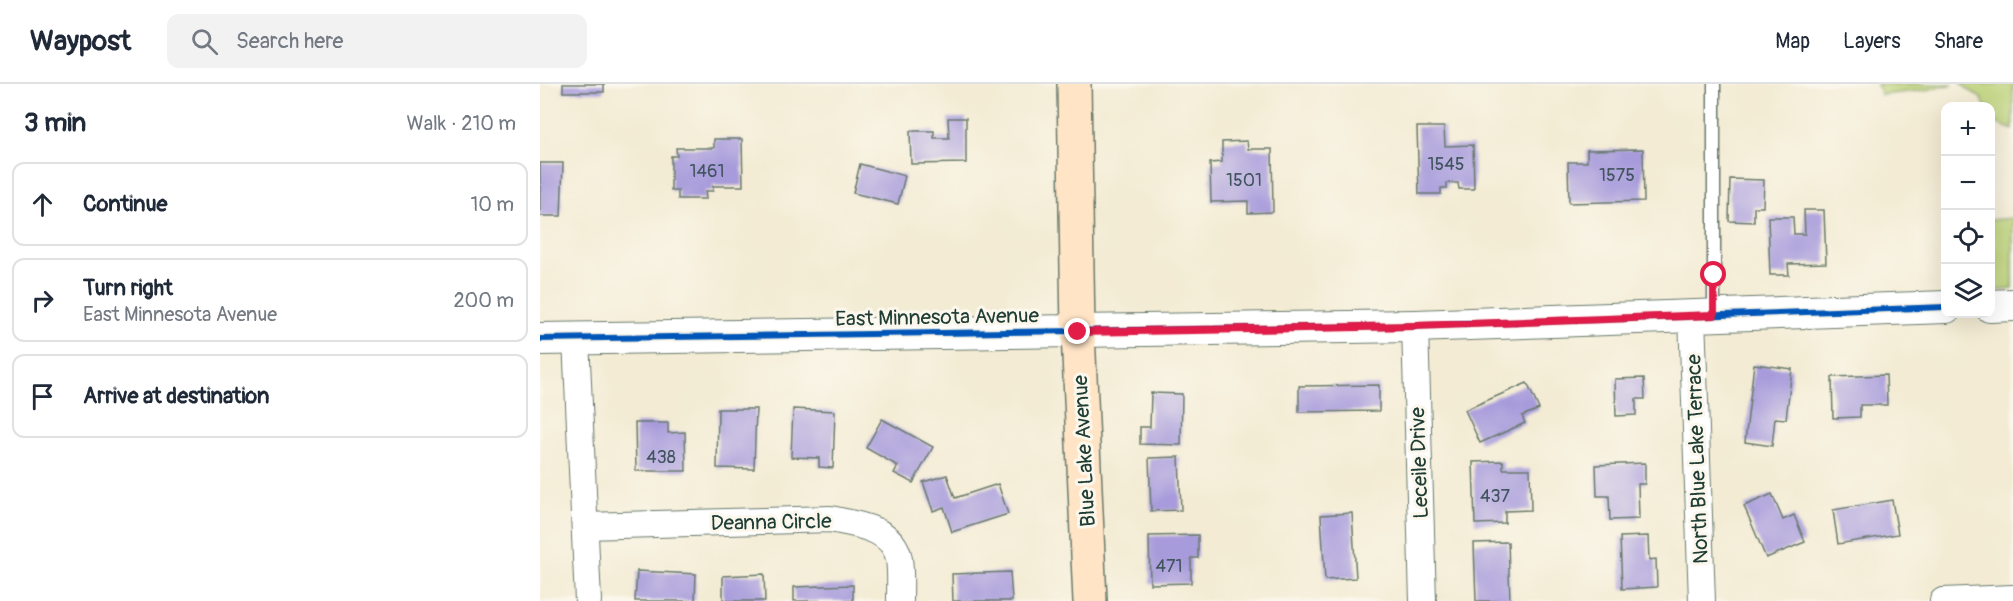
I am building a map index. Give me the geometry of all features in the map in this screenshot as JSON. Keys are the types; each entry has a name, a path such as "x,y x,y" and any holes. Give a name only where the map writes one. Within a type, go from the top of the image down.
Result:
{"main road":[{"name":"Blue Lake Avenue","path":"1074,84 1078,332 1090,601"}],"street":[{"path":"1995,306 2013,305"},
{"name":"East Minnesota Avenue","path":"540,339 1414,326 1941,307"},
{"name":"North Blue Lake Terrace","path":"1702,601 1703,316"},
{"name":"Leceile Drive","path":"1414,326 1423,601"},
{"path":"576,339 588,601"},
{"name":"Deanna Circle","path":"585,526 831,519 850,523 870,528 886,536 894,546 899,557 900,601"},
{"path":"1943,601 2013,598"}],"lane":[{"path":"1703,316 1714,84"}],"green space":[{"path":"1877,84 1954,84 1881,95"},
{"path":"1961,84 2013,84 2013,130 1995,123 1995,102 1983,102"},
{"path":"2013,218 2013,289 1995,291 1995,220"}],"building":[{"path":"563,84 604,84 604,92 563,92"},
{"path":"948,118 966,118 966,163 911,164 910,131 934,131 934,138 949,138"},
{"path":"1417,127 1444,127 1445,146 1473,145 1474,189 1459,189 1458,183 1447,183 1447,188 1441,188 1441,194 1419,194"},
{"path":"714,139 742,139 743,186 713,186 713,191 705,191 706,199 678,199 678,191 671,191 671,156 677,156 676,148 714,148"},
{"path":"1247,141 1248,149 1272,149 1273,212 1248,213 1248,201 1211,202 1210,163 1222,162 1222,142"},
{"path":"1643,149 1644,201 1569,203 1568,162 1587,162 1587,150"},
{"path":"540,163 563,163 561,216 540,216"},
{"path":"860,164 905,176 898,204 853,193"},
{"path":"1730,179 1764,180 1763,207 1754,207 1754,222 1729,221"},
{"path":"1804,210 1824,210 1826,263 1788,264 1789,275 1770,275 1768,217 1793,217 1794,234 1805,234"},
{"path":"1754,364 1792,369 1786,419 1775,418 1772,446 1745,442"},
{"path":"1886,375 1887,405 1860,405 1860,417 1833,418 1832,377"},
{"path":"1644,378 1645,399 1636,399 1636,415 1616,416 1615,379"},
{"path":"1527,383 1539,409 1522,416 1525,423 1480,443 1465,410"},
{"path":"1379,385 1379,411 1299,412 1299,386"},
{"path":"1151,393 1182,394 1181,445 1140,444 1140,427 1150,427"},
{"path":"718,409 756,409 754,469 717,468"},
{"path":"793,409 835,411 833,468 819,467 819,458 791,457"},
{"path":"882,419 933,447 913,483 894,473 898,466 866,448"},
{"path":"635,423 668,423 668,433 685,432 686,471 636,471"},
{"path":"1179,457 1181,510 1151,511 1149,458"},
{"path":"1503,461 1503,469 1530,469 1531,510 1505,511 1505,523 1475,524 1473,462"},
{"path":"1645,463 1645,484 1638,484 1639,519 1610,520 1609,496 1597,496 1596,465"},
{"path":"947,475 955,498 998,484 1008,514 952,532 944,507 933,511 923,482"},
{"path":"1772,494 1783,520 1794,515 1805,542 1766,558 1744,506"},
{"path":"1892,500 1898,534 1838,544 1833,510"},
{"path":"1352,513 1356,578 1325,580 1321,515"},
{"path":"1198,535 1198,558 1191,558 1191,583 1150,584 1149,536"},
{"path":"1648,536 1649,560 1656,559 1657,587 1622,589 1620,537"},
{"path":"1508,542 1510,601 1476,601 1474,543"},
{"path":"637,571 696,574 695,601 635,601"},
{"path":"1010,572 1012,601 953,601 952,574"},
{"path":"764,574 765,601 723,601 723,576"},
{"path":"853,585 853,601 794,601 794,587"}],"cycle path":[{"path":"540,339 1415,326 1941,307"}],"route":[{"path":"1078,332 1414,326 1714,315 1714,275"}]}
